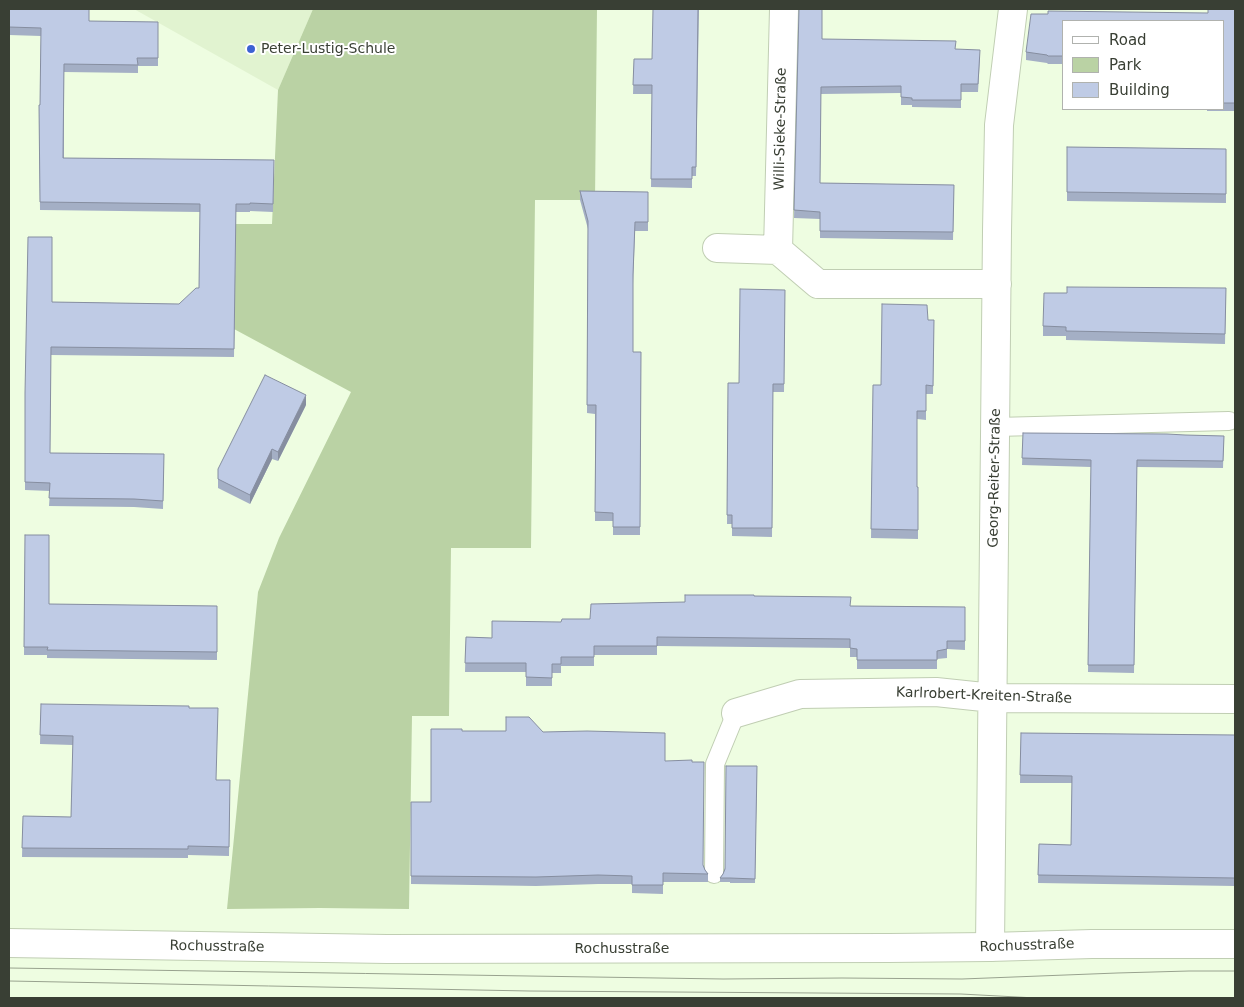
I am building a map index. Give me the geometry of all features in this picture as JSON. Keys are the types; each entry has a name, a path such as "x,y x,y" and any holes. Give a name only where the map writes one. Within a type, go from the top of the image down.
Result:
{"street":[{"name":"Willi-Sieke-Straße","path":"778,250 784,9"},
{"name":"Georg-Reiter-Straße","path":"990,947 999,125 1012,9"},
{"path":"717,248 778,250 818,284 997,284"},
{"name":"Karlrobert-Kreiten-Straße","path":"736,713 800,694 936,692 993,698 1235,699"},
{"name":"Rochusstraße","path":"9,943 387,949 766,949 1092,944 1235,944"}],"lane":[{"path":"996,427 1229,421"},
{"path":"714,874 715,764 736,713"}],"shaded area":[{"name":"Peter-Lustig-Schule","path":"134,9 313,9 278,90"}],"green space":[{"path":"313,9 597,9 595,200 535,200 531,548 451,548 449,716 412,716 409,909 227,909 258,592 279,538 351,392 234,329 236,224 272,224 278,90"}],"building":[{"path":"9,9 89,9 89,21 158,22 158,58 137,58 138,65 64,64 63,158 274,160 273,204 236,204 234,349 51,347 50,453 164,454 163,501 49,498 50,483 25,482 28,237 52,237 52,302 179,304 196,288 199,288 200,204 40,202 39,105 41,28 9,27"},
{"path":"653,9 698,9 696,167 692,167 692,179 651,179 652,85 633,85 634,59 652,59"},
{"path":"799,9 822,9 822,39 956,41 955,49 980,50 978,84 961,84 961,100 912,100 912,98 901,97 901,86 821,87 820,183 954,185 953,232 820,231 820,212 794,210"},
{"path":"1208,9 1235,9 1235,103 1224,103 1224,20 1062,20 1062,56 1048,56 1026,52 1031,14 1048,14 1048,11 1208,13"},
{"path":"1067,147 1226,149 1226,194 1067,192"},
{"path":"580,191 648,192 648,222 635,222 633,275 633,352 641,352 640,527 613,527 613,513 595,512 596,405 587,405 588,221"},
{"path":"1067,287 1226,288 1225,334 1066,331 1066,327 1043,326 1044,293 1067,293"},
{"path":"740,289 785,290 784,384 773,384 772,528 732,528 732,515 727,515 728,383 739,383"},
{"path":"882,304 927,305 928,320 934,320 933,386 926,385 926,411 917,411 918,530 871,529 873,385 881,385"},
{"path":"265,375 306,395 278,452 272,449 250,495 218,479 218,469"},
{"path":"1023,433 1224,436 1223,461 1137,460 1134,665 1088,665 1091,460 1022,458"},
{"path":"25,535 49,535 49,604 217,606 217,652 47,650 48,647 24,647"},
{"path":"685,595 851,597 850,606 965,607 965,641 947,641 947,649 937,651 937,660 857,660 857,649 850,648 850,639 657,637 657,646 594,646 594,657 561,657 561,664 552,664 552,678 526,677 526,663 465,663 466,637 492,638 492,621 561,622 562,619 590,619 591,604 685,602"},
{"path":"41,704 218,708 216,780 230,780 229,847 188,846 188,849 22,848 23,816 71,817 73,736 40,735"},
{"path":"506,717 529,717 543,732 665,733 665,761 692,760 692,762 704,762 703,865 708,874 663,873 663,885 632,885 632,876 411,876 411,802 431,802 431,729 506,731"},
{"path":"1021,733 1235,735 1235,878 1038,875 1039,844 1071,845 1072,776 1020,775"},
{"path":"726,766 757,766 755,879 720,878 725,869"}],"tram line":[{"path":"9,968 723,979 962,979 1235,971"},
{"path":"9,981 529,991 961,994 1036,998"}],"place":[{"name":"Peter-Lustig-Schule","path":"251,49"}]}
